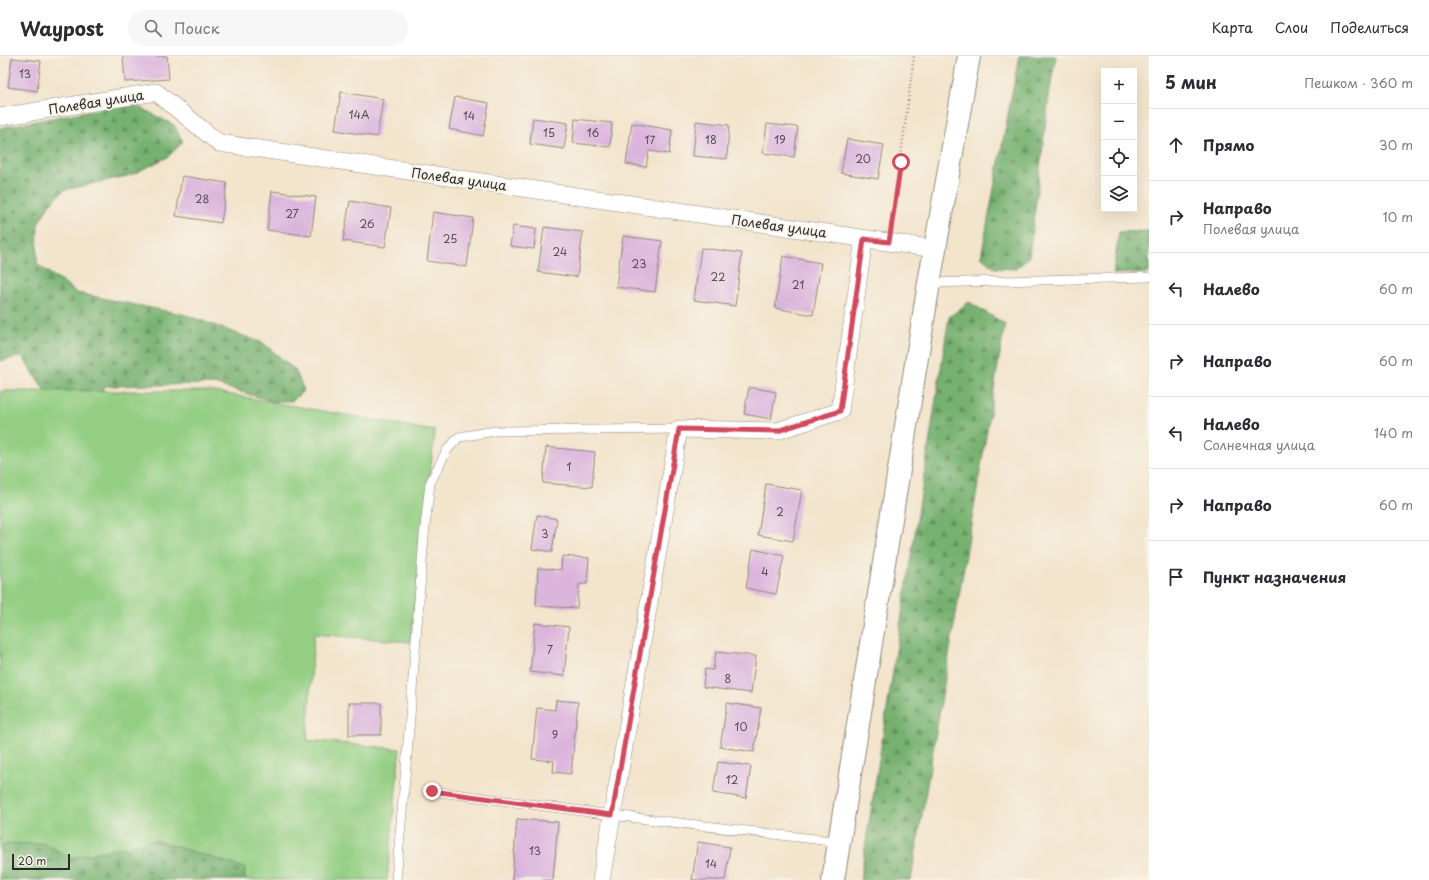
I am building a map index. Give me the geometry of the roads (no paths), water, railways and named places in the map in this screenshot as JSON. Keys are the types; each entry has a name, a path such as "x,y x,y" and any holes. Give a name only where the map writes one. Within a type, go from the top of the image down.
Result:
{"main road":[{"path":"833,880 929,283 969,56"}],"street":[{"name":"Полевая улица","path":"0,118 156,92 219,143 935,249"},
{"path":"601,880 679,429 777,431 840,411 864,239"}],"lane":[{"path":"929,283 1149,277"},
{"path":"396,880 424,536 430,483 447,450 459,437 495,431 679,429"},
{"path":"432,791 612,815 840,842"}]}
